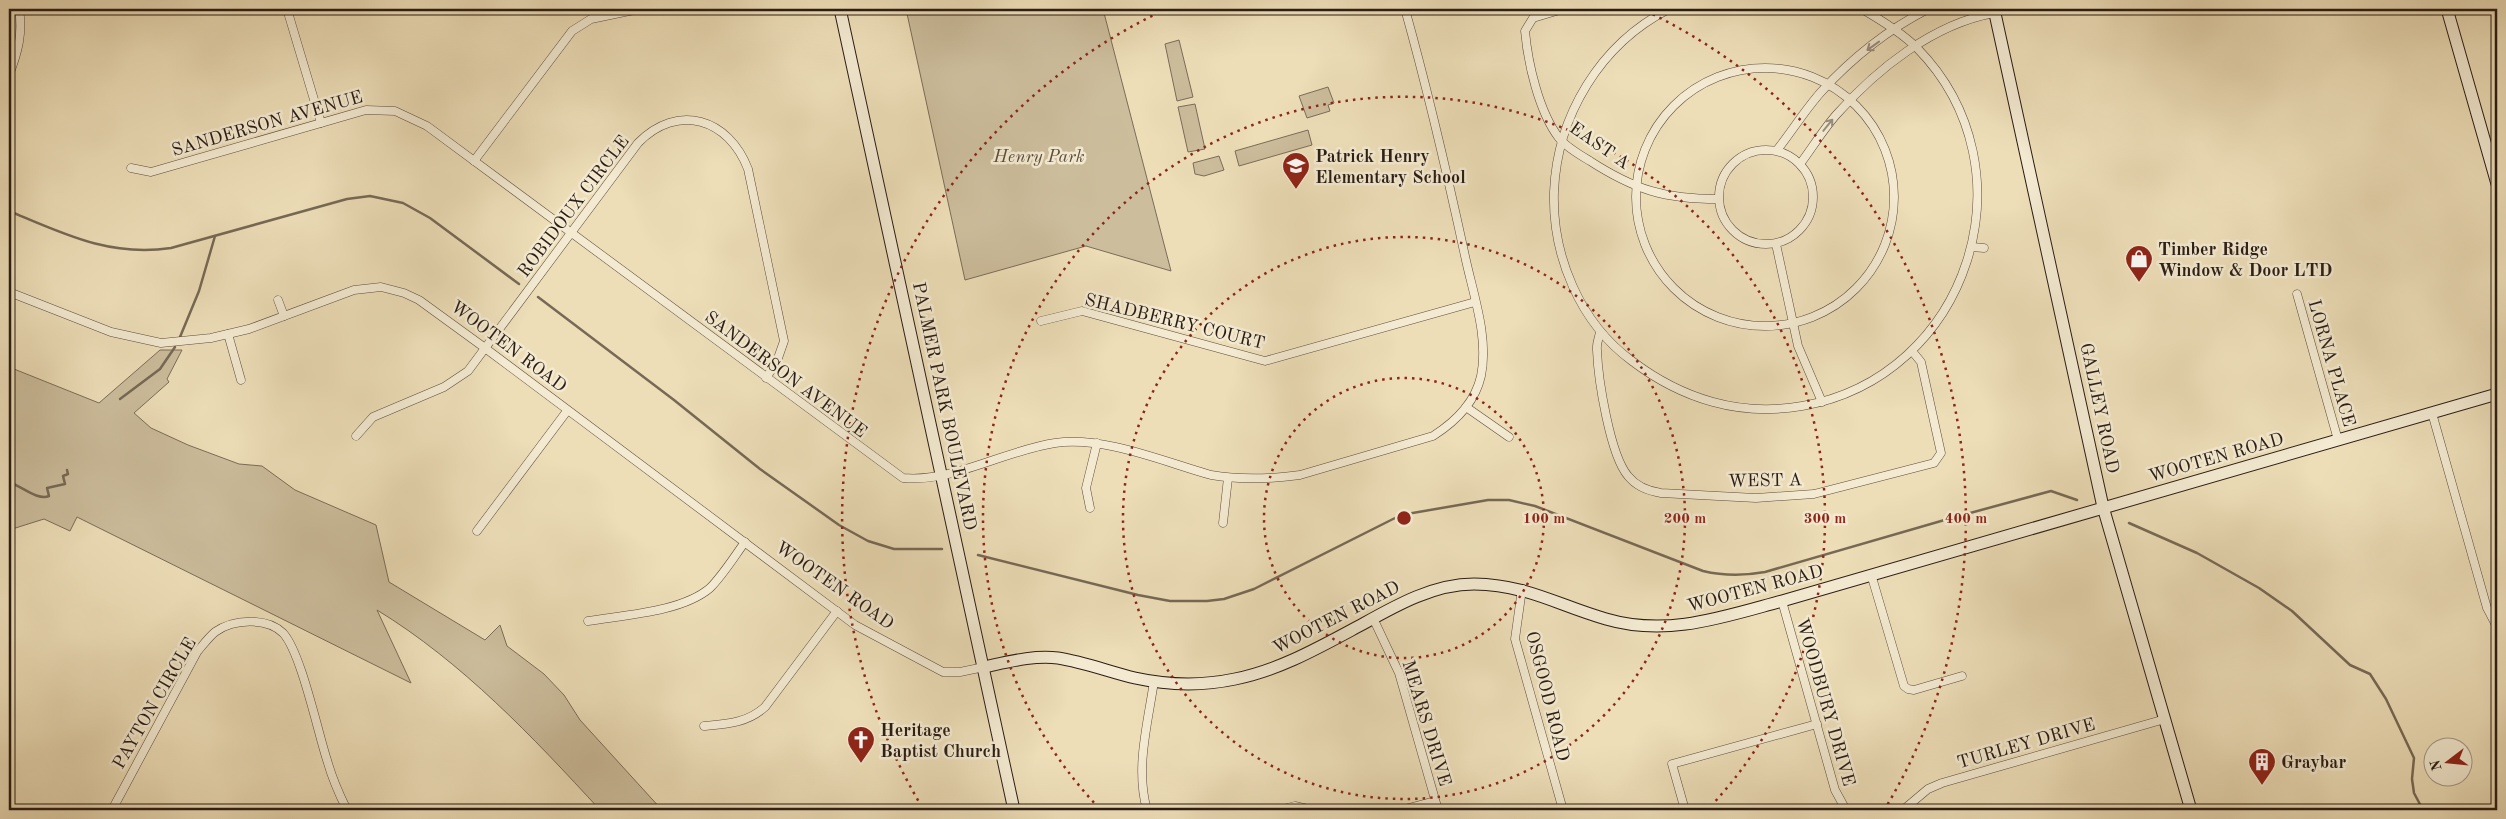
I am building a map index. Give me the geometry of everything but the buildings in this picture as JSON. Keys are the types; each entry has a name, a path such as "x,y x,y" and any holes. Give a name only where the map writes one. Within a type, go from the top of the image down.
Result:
{"street":[{"path":"9,75 20,42 22,28 19,9"},
{"path":"287,9 321,123"},
{"path":"474,161 572,31 591,19 639,9"},
{"name":"PALMER PARK BOULEVARD","path":"840,9 1014,810"},
{"name":"SANDERSON AVENUE","path":"131,168 150,172 366,110 395,111 426,126 896,475 912,479 941,474 1056,443 1097,444 1228,478 1269,478 1300,475 1406,446 1441,431 1466,407 1478,388 1483,363 1482,336 1440,141 1405,9"},
{"name":"EAST A","path":"1564,9 1532,18 1526,31 1541,101 1547,119 1561,141 1601,168 1637,188 1679,197 1718,199"},
{"path":"1665,10 1624,41 1597,70 1570,115 1561,141 1554,190 1557,234 1569,278 1600,332 1622,354 1646,372 1672,387 1697,398 1727,406 1756,409 1784,408 1822,402 1873,381 1912,351 1933,327 1952,298 1966,267 1972,247 1978,193 1970,143 1961,117 1933,67 1916,47 1895,29 1862,9"},
{"path":"1777,150 1829,85 1862,53 1895,29 1928,9"},
{"path":"2448,9 2497,184"},
{"path":"1800,164 1824,129 1850,100 1883,71 1916,47 1960,22 1994,11"},
{"name":"GALLEY ROAD","path":"1994,11 2103,508 2191,810"},
{"path":"1762,69 1794,72 1829,85 1850,100 1875,130 1891,171 1894,198 1888,236 1873,269 1852,292 1829,310 1792,324 1754,326 1728,320 1705,311 1684,296 1662,274 1648,250 1637,214 1637,188 1642,161 1655,132 1679,102 1700,87 1737,72 1762,69"},
{"name":"ROBIDOUX CIRCLE","path":"356,436 374,417 444,387 460,377 485,348 638,143 657,127 668,122 692,120 704,123 727,135 743,155 748,169 784,340 781,351 766,378"},
{"path":"1777,150 1800,164 1812,185 1812,208 1799,231 1776,244 1755,244 1734,232 1723,218 1718,199 1721,181 1734,161 1755,151 1777,150"},
{"path":"1776,244 1792,324 1806,370 1822,402"},
{"path":"1972,247 1984,248"},
{"name":"WOOTEN ROAD","path":"9,292 111,332 143,340 180,342 228,334 354,290 381,287 395,289 419,300 485,348 837,611 879,640 933,668 952,673 1026,658 1059,658 1154,681 1185,684 1208,683 1252,676 1291,661 1410,599 1448,588 1472,584 1522,589 1606,619 1646,627 1709,621 2497,394"},
{"name":"LORNA PLACE","path":"2297,294 2338,440"},
{"path":"278,300 284,316"},
{"name":"SHADBERRY COURT","path":"1041,321 1082,311 1265,360 1475,302"},
{"name":"WEST A","path":"1600,332 1596,348 1599,372 1606,412 1618,459 1628,477 1635,483 1650,491 1661,493 1756,498 1814,494 1934,463 1940,453 1921,362 1912,351"},
{"path":"228,334 241,380"},
{"path":"1466,407 1510,437"},
{"path":"477,531 567,411"},
{"path":"2432,413 2487,608 2497,627"},
{"path":"1090,508 1086,488 1097,444"},
{"path":"1223,523 1228,478"},
{"path":"588,621 672,606 692,600 710,588 745,542"},
{"path":"1871,574 1904,686 1914,690 1962,676"},
{"name":"OSGOOD ROAD","path":"1522,589 1514,638 1562,810"},
{"name":"WOODBURY DRIVE","path":"1782,601 1835,790 1846,810"},
{"path":"704,726 738,722 762,711 773,699 837,611"},
{"name":"MEARS DRIVE","path":"1372,618 1399,672 1438,810"},
{"name":"PAYTON CIRCLE","path":"112,810 197,652 216,632 228,626 255,622 276,627 290,642 327,762 347,810"},
{"path":"1147,810 1142,794 1141,772 1154,681"},
{"name":"TURLEY DRIVE","path":"1903,810 1928,789 1942,783 2165,719"},
{"path":"1685,810 1672,764 1817,724"},
{"path":"1401,810 1435,801"},
{"path":"1279,810 1295,806 1312,810"}],"green space":[{"name":"Henry Park","path":"906,9 1103,9 1171,271 1086,246 965,280"},
{"path":"1179,40 1193,97 1177,101 1165,44"},
{"path":"1328,87 1334,103 1328,105 1330,111 1307,118 1299,96"},
{"path":"1195,104 1205,149 1188,152 1178,107"},
{"path":"1308,130 1312,145 1239,166 1235,151"},
{"path":"1219,156 1224,170 1204,176 1195,174 1193,163"},
{"path":"160,350 182,350 167,379 169,382 134,413 151,428 188,445 239,464 262,466 295,490 376,525 389,582 485,640 500,625 507,646 544,674 564,695 580,720 662,810 600,810 549,755 495,702 438,653 377,610 411,683 77,517 70,531 44,519 9,530 9,367 99,403"}],"waterway":[{"path":"9,211 87,242 127,249 148,250 171,248 347,199 370,196 403,203 430,218 519,284"},
{"path":"180,337 199,291 215,236"},
{"path":"538,297 674,400 760,469 839,525 868,541 894,549 942,549"},
{"path":"120,399 160,369 175,347"},
{"path":"9,482 35,495 45,497 49,496 47,488 65,484 63,476 68,474 67,470"},
{"path":"978,555 1138,595 1170,601 1207,601 1224,599 1254,589 1401,515 1488,500 1509,500 1535,506 1703,571 1726,575 1741,575 1765,572 2051,491 2077,500"},
{"path":"2129,523 2197,553 2259,588 2292,611 2350,665 2370,674 2386,699 2414,758 2412,779 2414,793 2423,810"}],"place":[{"name":"Patrick Henry Elementary School","path":"1296,190"},
{"name":"Timber Ridge Window & Door LTD","path":"2139,283"},
{"name":"Heritage Baptist Church","path":"861,764"},
{"name":"Graybar","path":"2262,786"}]}
